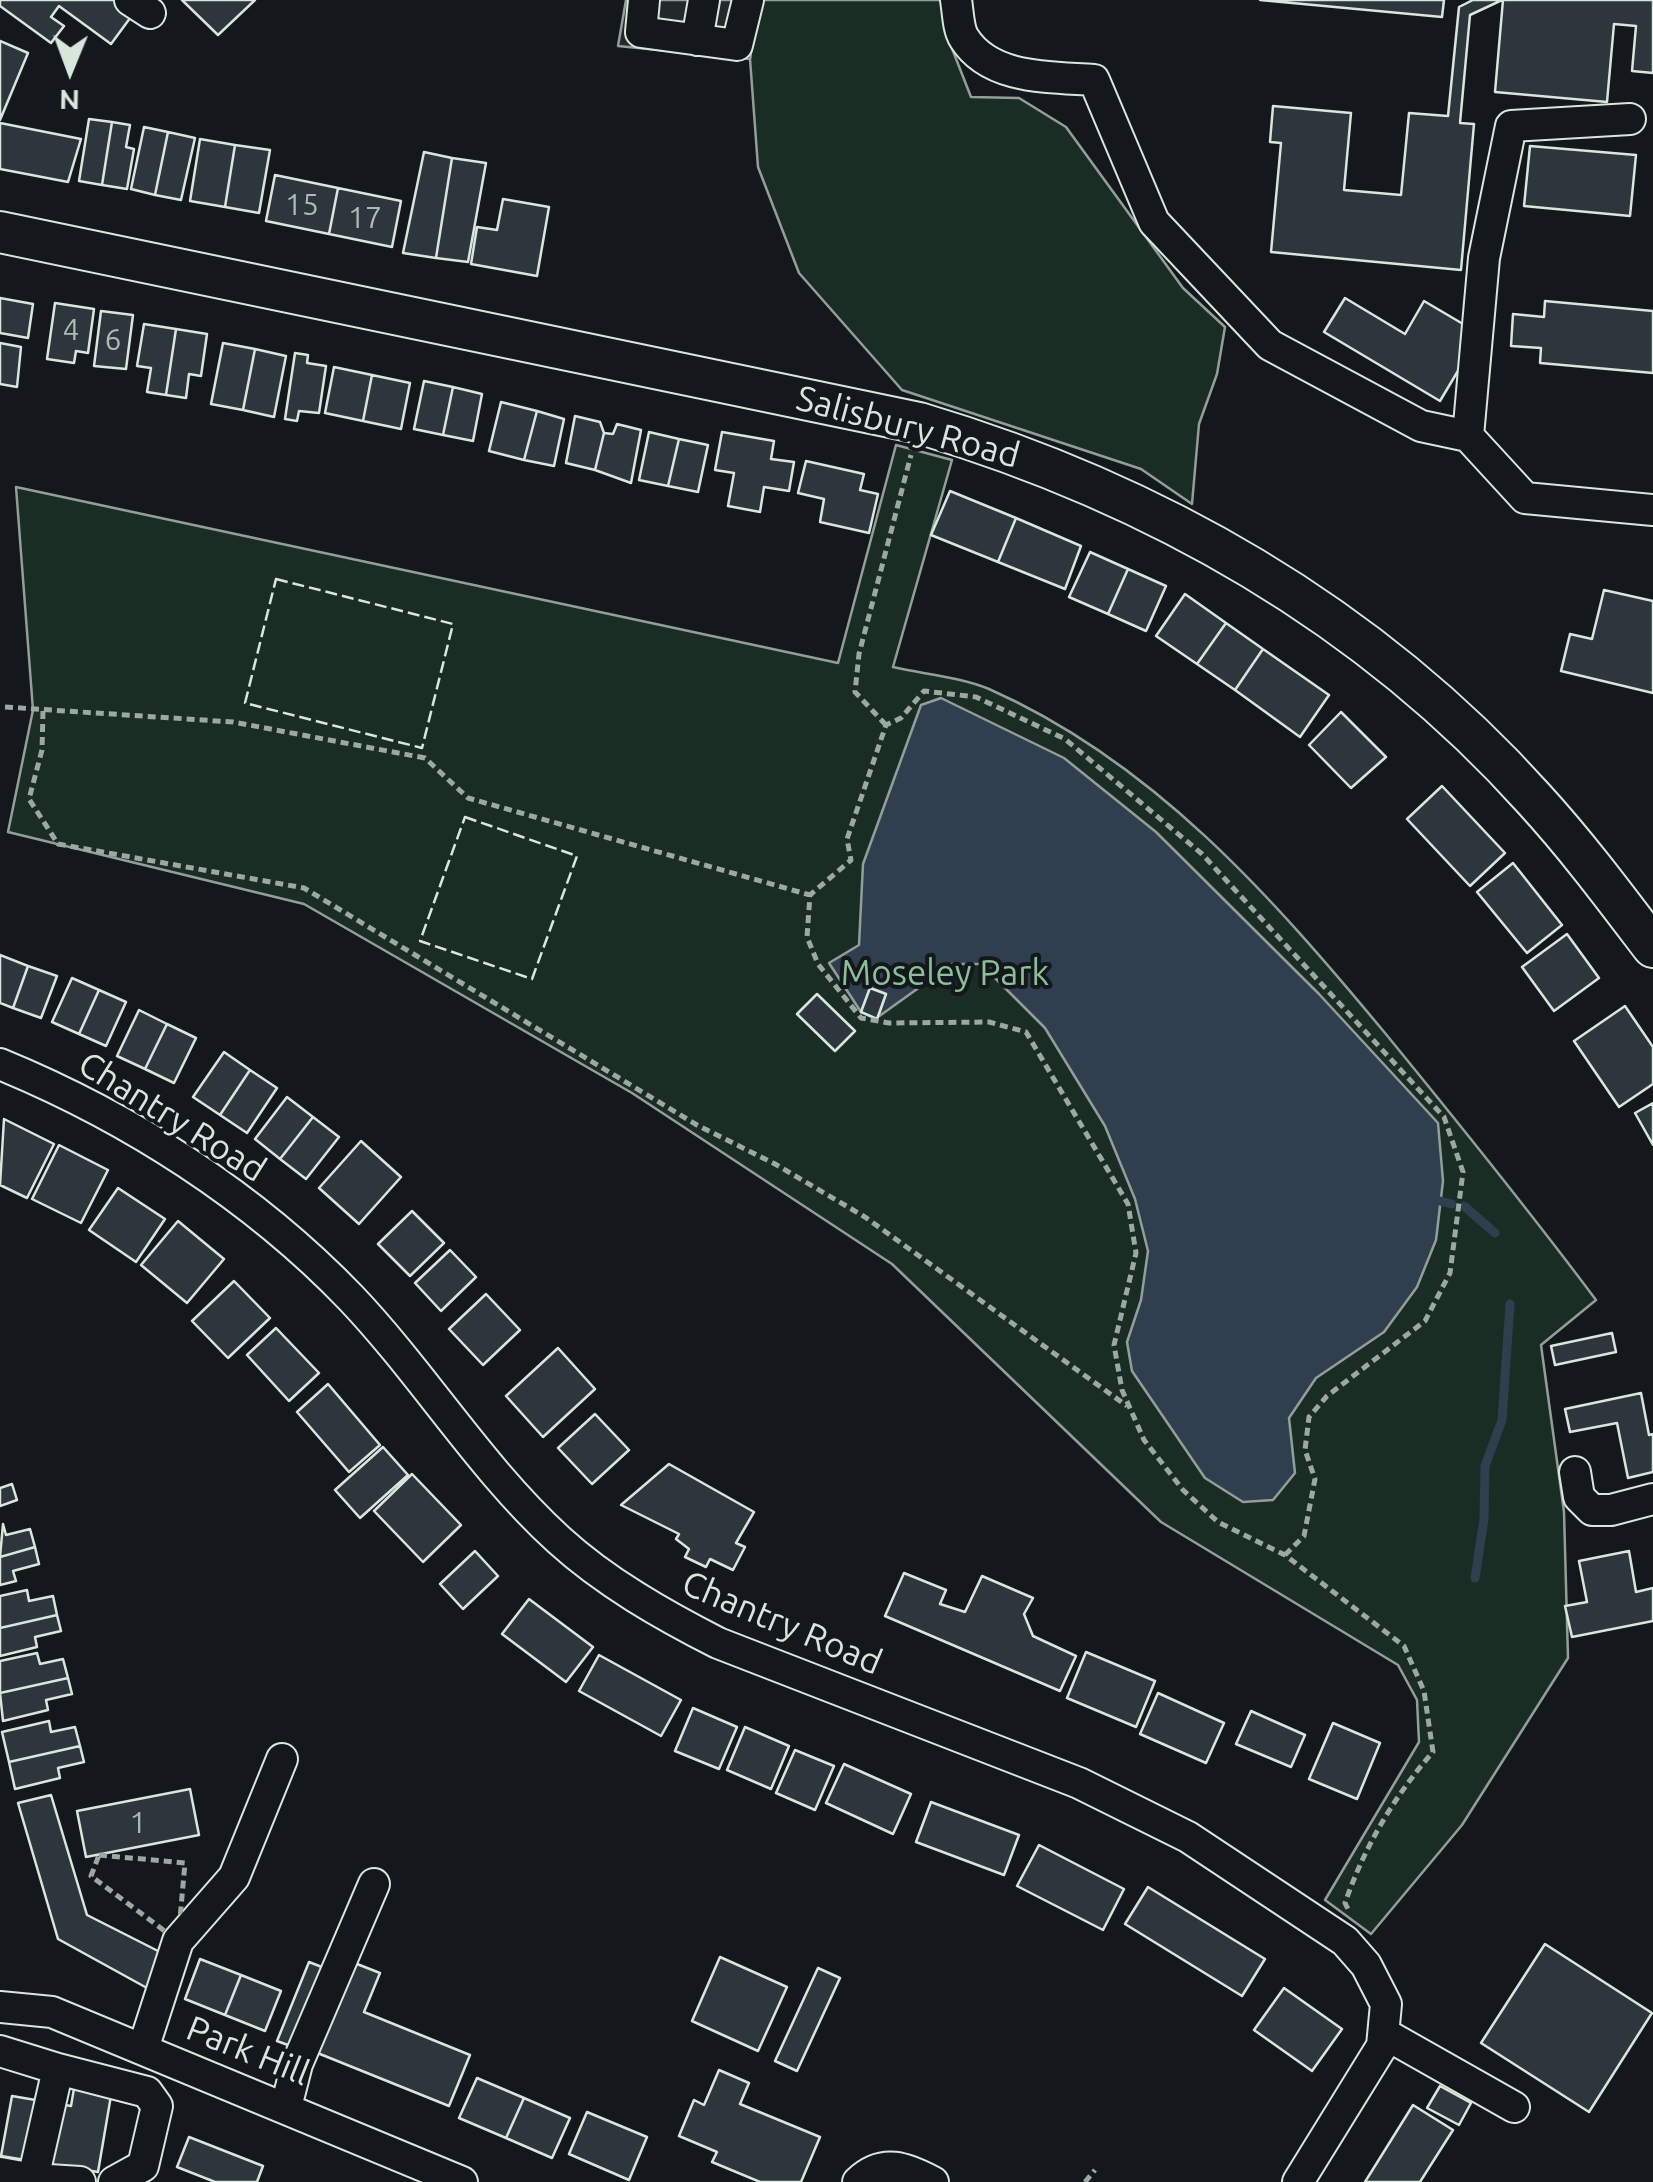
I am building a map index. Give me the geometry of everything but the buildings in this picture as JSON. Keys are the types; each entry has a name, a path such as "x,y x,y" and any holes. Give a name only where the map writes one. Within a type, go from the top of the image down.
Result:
{"main road":[{"name":"Salisbury Road","path":"0,232 919,423 1008,450 1108,491 1198,534 1338,621 1436,703 1533,798 1653,947"}],"street":[{"path":"644,0 641,32 737,45 748,0"},
{"path":"698,40 704,0"},
{"path":"956,0 963,37 989,64 1037,76 1094,80 1154,222 1270,344 1421,426 1468,436 1525,498 1653,510"},
{"path":"1468,436 1484,258 1511,126 1630,119"},
{"name":"Chantry Road","path":"0,1064 74,1094 170,1152 292,1244 351,1298 516,1496 561,1542 670,1619 718,1643 1079,1783 1188,1837 1344,1941 1366,1965 1386,2004 1384,2034"},
{"path":"1575,1472 1578,1496 1592,1510 1653,1499"},
{"path":"143,2049 178,1941 234,1877 282,1759"},
{"path":"286,2106 297,2064 374,1884"},
{"name":"Park Hill","path":"0,2007 52,2012 462,2182"},
{"path":"1298,2182 1384,2034 1514,2107"},
{"path":"0,2051 147,2092 157,2106 143,2166 114,2182"},
{"path":"33,2179 58,2069"},
{"path":"858,2182 886,2165 909,2169 933,2182"},
{"path":"0,2173 80,2182"}],"path":[{"path":"886,725 855,692 859,654 919,423"},
{"path":"1285,1555 1304,1536 1315,1478 1305,1450 1310,1417 1327,1396 1426,1321 1450,1273 1463,1172 1444,1118 1202,854 1064,739 976,697 924,691 901,718 886,725 847,839 852,860 810,895 807,937 818,964 840,985 861,1018 889,1024 989,1022 1026,1032 1128,1204 1136,1252 1114,1345 1130,1409 1144,1440 1183,1490 1218,1522 1285,1555 1404,1646 1424,1690 1432,1752 1396,1796 1354,1876 1345,1903 1356,1923 1344,1941"},
{"path":"4,707 234,722 425,758 468,798 810,895"},
{"path":"43,711 42,750 28,799 58,844 304,888 697,1125 774,1164 865,1218 1130,1409"},
{"path":"99,1856 184,1863 178,1941 91,1876 99,1856"},
{"path":"1085,2182 1095,2170"}],"green space":[{"path":"758,0 941,0 951,46 971,97 1019,98 1066,127 1183,288 1225,327 1217,374 1199,424 1192,504 1141,469 902,390 799,273 758,167 750,59"},
{"name":"Moseley Park","path":"896,445 952,460 893,667 978,685 1049,719 1105,754 1206,837 1299,932 1385,1033 1596,1300 1541,1345 1564,1512 1568,1658 1462,1825 1371,1934 1325,1900 1419,1742 1417,1700 1398,1665 1161,1522 892,1264 632,1093 304,904 8,832 33,710 16,487 838,663"}],"shaded area":[{"path":"626,0 758,0 750,59 618,46"}],"water":[{"path":"941,698 1064,758 1156,832 1319,994 1438,1123 1443,1181 1436,1240 1417,1287 1384,1332 1316,1378 1289,1418 1295,1473 1273,1500 1243,1502 1205,1478 1132,1371 1127,1342 1141,1300 1148,1251 1135,1199 1105,1126 1045,1028 981,964 952,964 878,1017 886,994 870,988 861,1012 829,963 859,945 863,864 921,705"}],"waterway":[{"path":"1440,1201 1452,1204"},
{"path":"1464,1206 1495,1233"},
{"path":"1475,1578 1484,1519 1485,1466 1502,1420 1510,1304"}],"fence":[{"path":"276,579 453,624 422,748 245,703 276,579"},
{"path":"465,817 577,856 532,979 420,941 465,817"}]}
